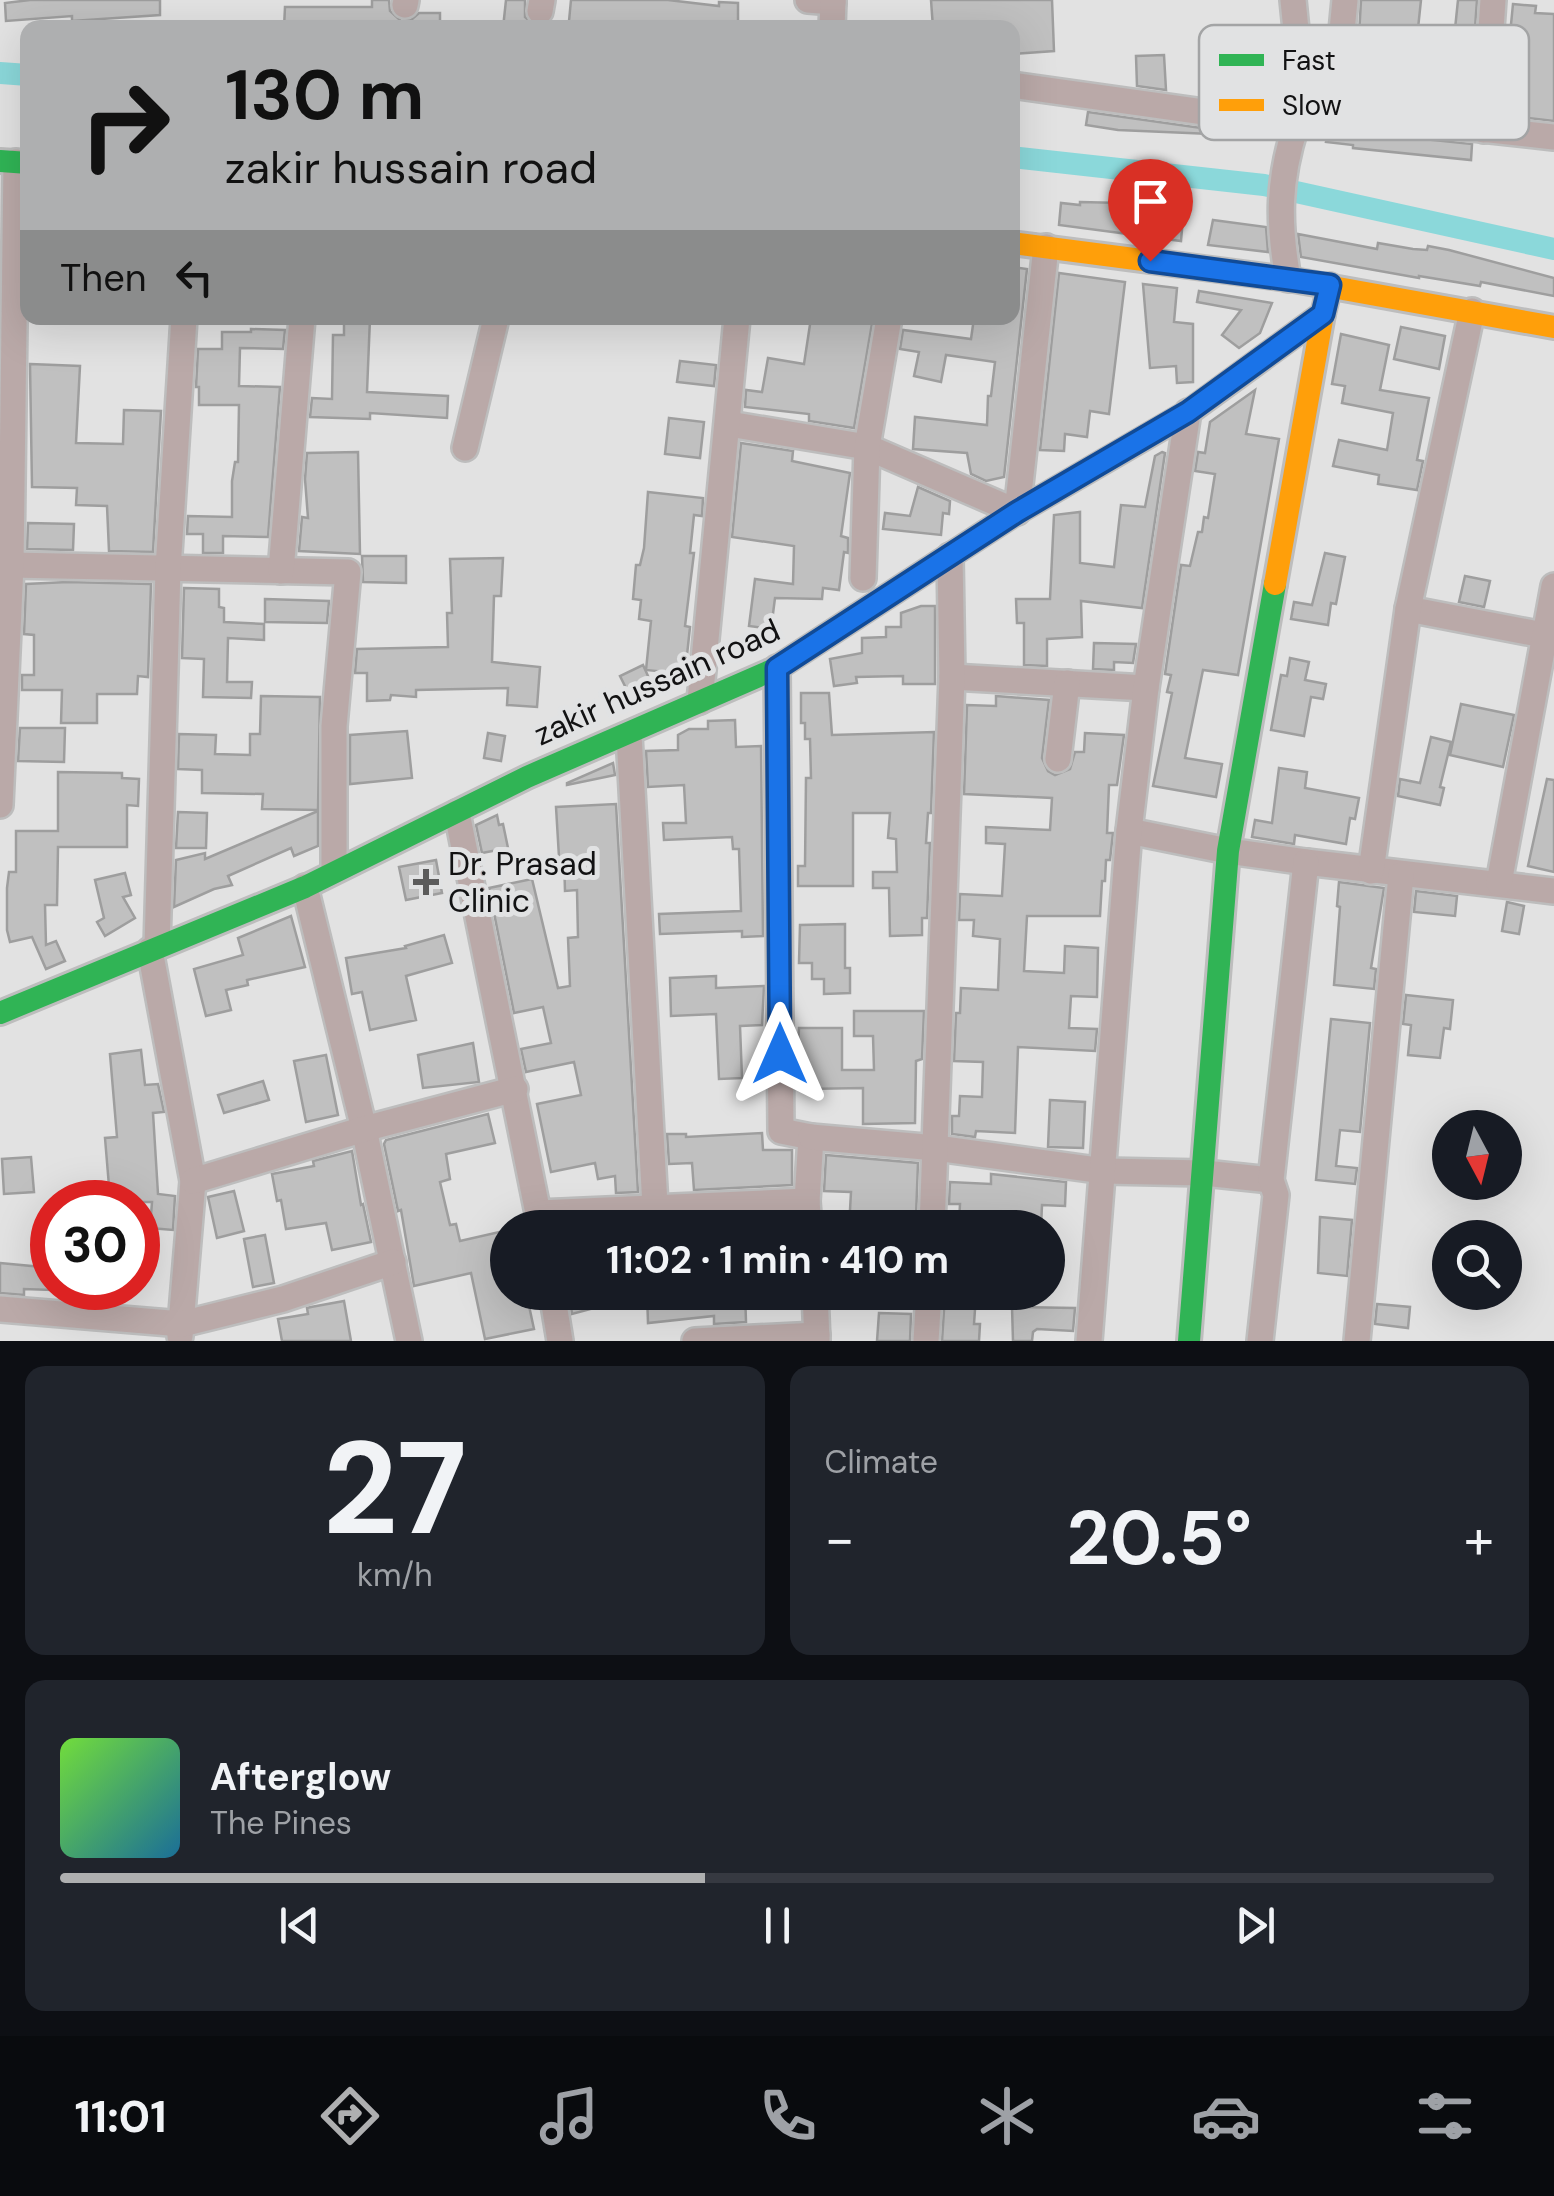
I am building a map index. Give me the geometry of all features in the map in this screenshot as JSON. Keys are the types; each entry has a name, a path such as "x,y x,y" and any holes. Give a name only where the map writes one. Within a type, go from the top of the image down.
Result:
{"street":[{"path":"1293,0 1296,25"},
{"path":"1343,25 1345,0"},
{"path":"1491,25 1493,0"},
{"path":"1020,86 1199,112"},
{"path":"1529,134 1554,137"},
{"path":"1288,279 1279,228 1286,158 1292,140"},
{"path":"0,806 12,564 14,162"},
{"path":"1020,244 1330,285 1554,326"},
{"path":"729,424 866,447 1017,512 1046,247"},
{"path":"1188,1341 1228,851 1330,285"},
{"path":"1371,871 1408,608 1472,311"},
{"name":"zakir hussain road","path":"0,1013 305,888 334,870 526,777 777,668 1017,512 1188,412 1323,314"},
{"path":"181,1333 193,1181 154,948 168,569 184,325"},
{"path":"281,571 301,325"},
{"path":"465,448 494,325"},
{"path":"700,701 736,325"},
{"path":"863,578 866,447 888,325"},
{"path":"1089,1341 1129,831 1146,688 1188,412"},
{"path":"933,1210 952,677 950,556"},
{"path":"12,564 348,572 334,726 334,870"},
{"path":"1499,883 1554,586"},
{"path":"1408,608 1543,636"},
{"path":"777,668 781,1130 811,1137 936,1148 1104,1170 1204,1172 1270,1180"},
{"path":"952,677 1146,688"},
{"path":"1058,759 1067,683"},
{"path":"629,735 654,1206"},
{"path":"457,812 538,1210"},
{"path":"1129,831 1228,851 1554,891"},
{"path":"1260,1341 1276,1195 1270,1180 1306,862"},
{"path":"1357,1341 1400,874"},
{"path":"305,888 364,1129 408,1341"},
{"path":"193,1181 364,1129 515,1089"},
{"path":"808,1210 811,1137"},
{"path":"621,1210 807,1201"},
{"path":"0,1309 181,1333 393,1262"},
{"path":"555,1310 560,1341"},
{"path":"701,1340 817,1338 815,1310"},
{"path":"926,1341 928,1310"}],"building":[{"path":"160,0 160,15 6,21 5,3"},
{"path":"372,0 389,0 390,11 400,20 284,20 285,7 372,7"},
{"path":"506,0 525,0 528,20 504,20"},
{"path":"571,0 668,0 719,6 719,2 738,3 738,20 569,20"},
{"path":"931,0 1052,0 1054,51 1020,53 1020,20 932,20"},
{"path":"1361,0 1421,0 1418,25 1360,25"},
{"path":"1458,0 1477,0 1475,25 1455,25"},
{"path":"1513,4 1536,6 1535,13 1554,14 1554,121 1529,118 1529,25 1511,25"},
{"path":"419,13 440,13 440,20 411,20"},
{"path":"1164,55 1166,90 1137,86 1136,56"},
{"path":"1088,112 1199,128 1199,133 1118,130 1086,125"},
{"path":"1433,140 1472,144 1471,160 1353,148 1326,142"},
{"path":"1061,203 1157,209 1157,205 1184,207 1181,241 1059,225"},
{"path":"1213,220 1266,227 1268,252 1208,245"},
{"path":"1298,234 1377,249 1378,243 1449,250 1554,278 1554,296 1301,257"},
{"path":"1020,268 1027,269 1004,477 986,481 971,474 967,453 913,449 915,417 987,425 995,362 946,355 941,382 914,376 919,352 900,349 903,330 971,339 973,325 1020,325"},
{"path":"1059,273 1125,282 1109,414 1090,411 1087,437 1065,434 1064,451 1040,450"},
{"path":"1143,284 1177,288 1174,322 1193,324 1193,382 1177,383 1176,366 1150,368"},
{"path":"1199,291 1272,303 1260,333 1239,348 1222,335 1241,310 1197,302"},
{"path":"344,325 370,325 367,392 448,396 447,418 370,413 370,419 310,417 312,398 332,399 333,335 344,335"},
{"path":"810,325 872,325 854,428 809,421 809,414 745,407 746,390 762,392 768,358 804,364"},
{"path":"1401,327 1445,336 1439,369 1394,359"},
{"path":"285,330 283,349 240,348 239,386 280,387 268,537 223,536 223,553 203,553 203,534 187,534 188,516 232,517 239,405 199,405 198,349 222,349 222,332"},
{"path":"1341,334 1389,345 1380,390 1429,398 1417,460 1423,461 1417,490 1378,484 1379,475 1333,466 1339,440 1387,450 1393,413 1342,403 1345,386 1332,384"},
{"path":"680,361 716,365 714,386 677,382"},
{"path":"30,364 80,366 76,443 123,444 124,410 161,411 153,552 109,551 107,506 76,505 77,488 32,487"},
{"path":"1255,390 1246,434 1279,439 1238,675 1203,670 1185,758 1222,764 1216,797 1153,786 1172,693 1167,692 1171,675 1165,674 1181,565 1190,566 1198,532 1202,532 1204,517 1208,518 1215,474 1195,471 1198,452 1205,453 1210,422"},
{"path":"669,418 704,422 700,458 665,454"},
{"path":"741,443 793,451 792,461 850,473 841,536 848,538 848,553 844,552 839,590 823,588 822,599 775,598 771,629 749,626 755,579 793,584 794,546 732,537"},
{"path":"358,452 360,554 299,551 302,517 308,518 307,453"},
{"path":"1165,453 1142,608 1081,601 1082,637 1047,639 1047,666 1024,665 1024,623 1017,623 1016,599 1050,599 1054,515 1080,512 1080,563 1114,567 1121,505 1145,507 1155,456"},
{"path":"918,487 950,501 949,514 943,513 941,535 883,529 885,513 910,516"},
{"path":"648,492 703,498 702,516 694,515 690,553 694,553 685,626 690,627 685,674 646,670 651,621 639,619 641,600 633,599 636,565 640,565 644,548"},
{"path":"28,523 74,524 73,550 27,549"},
{"path":"1325,553 1345,557 1328,625 1291,619 1294,602 1312,605"},
{"path":"362,556 406,556 406,583 363,582"},
{"path":"503,558 501,596 494,596 492,662 540,667 537,707 507,705 508,688 416,690 416,697 391,695 390,700 367,701 367,673 355,673 357,649 448,647 447,613 452,613 450,559"},
{"path":"1465,576 1490,581 1484,607 1459,602"},
{"path":"26,584 151,584 148,677 138,676 137,694 97,694 97,723 61,723 62,690 22,690 22,675 34,675 34,635 24,634"},
{"path":"184,588 219,589 224,622 264,624 264,640 228,638 227,682 252,682 251,698 203,697 204,659 182,658"},
{"path":"265,599 329,601 327,623 265,622"},
{"path":"935,606 935,684 903,684 903,676 856,677 857,683 834,686 830,659 862,653 862,638 886,637 886,627 901,627 901,613"},
{"path":"1094,643 1136,644 1133,663 1114,662 1114,670 1093,669"},
{"path":"1290,658 1309,662 1305,680 1326,684 1323,699 1311,697 1304,736 1271,730 1281,675 1287,676"},
{"path":"643,665 653,687 631,698 620,676"},
{"path":"801,693 829,693 832,735 934,732 926,843 930,843 927,918 922,918 922,935 890,936 889,888 873,888 873,872 897,872 896,839 888,838 890,813 853,813 853,886 798,886 798,866 805,866 806,778 811,778 810,739 805,739 805,723 801,723"},
{"path":"261,696 320,697 318,810 262,809 263,794 202,793 202,770 178,769 179,734 216,735 215,754 250,755 250,734 260,734"},
{"path":"996,696 1049,700 1042,758 1048,771 1055,775 1070,769 1075,752 1084,752 1085,733 1124,735 1117,785 1109,785 1107,833 1113,833 1110,860 1106,860 1102,881 1100,916 1027,916 1024,971 1064,973 1065,946 1098,948 1097,997 1071,996 1069,1028 1097,1029 1095,1051 1018,1047 1015,1133 976,1131 975,1137 952,1134 952,1116 959,1116 960,1096 982,1097 983,1062 954,1061 956,1013 960,1013 961,988 998,990 1000,939 973,936 974,920 959,920 960,894 1002,896 1005,844 986,843 986,827 1050,830 1052,798 964,794 967,705 996,706"},
{"path":"1461,704 1514,715 1503,767 1450,755"},
{"path":"735,720 736,747 761,746 763,936 742,937 742,931 660,934 659,914 741,911 739,849 733,849 732,837 664,840 663,823 686,823 684,785 648,787 646,751 678,750 678,735 689,729 708,729 708,721"},
{"path":"20,728 65,728 64,762 18,761"},
{"path":"407,731 412,778 350,784 350,735"},
{"path":"488,733 505,736 501,761 484,758"},
{"path":"1431,737 1451,742 1440,787 1444,788 1440,805 1398,796 1400,779 1420,783"},
{"path":"613,763 615,775 567,785 567,783"},
{"path":"1279,768 1307,772 1305,788 1359,798 1355,819 1350,818 1346,844 1295,835 1294,844 1252,837 1255,820 1272,823"},
{"path":"58,772 122,773 122,778 139,779 138,806 127,805 127,847 58,847 57,905 45,905 46,945 56,941 65,961 46,969 32,937 10,942 7,888 9,872 16,872 16,831 58,831"},
{"path":"1547,779 1554,780 1554,872 1528,866"},
{"path":"616,804 638,1192 616,1193 615,1176 598,1179 595,1163 551,1172 537,1104 581,1095 574,1062 526,1072 521,1049 551,1043 543,1007 514,1013 489,888 532,879 558,988 570,986 568,938 578,937 577,890 565,891 556,807"},
{"path":"318,811 318,846 294,856 291,848 228,876 232,885 174,907 176,860 205,853 205,859"},
{"path":"178,812 207,813 206,848 176,848"},
{"path":"497,815 508,848 482,853 476,825"},
{"path":"436,860 442,893 406,900 399,867"},
{"path":"125,873 131,895 123,897 135,918 105,936 97,922 104,918 95,880"},
{"path":"1339,882 1384,888 1371,968 1376,969 1374,989 1334,985"},
{"path":"1416,891 1457,896 1455,916 1414,912"},
{"path":"1507,902 1524,906 1519,934 1502,931"},
{"path":"291,916 305,967 247,980 248,985 226,990 231,1010 206,1016 194,969 243,955 238,938"},
{"path":"845,924 845,968 850,968 850,993 824,994 824,979 812,979 812,963 799,963 800,925"},
{"path":"444,935 452,963 406,976 416,1020 370,1030 362,992 352,994 346,958 406,948"},
{"path":"716,976 716,988 764,986 762,1025 740,1026 742,1078 719,1079 716,1014 671,1016 670,978"},
{"path":"1406,995 1453,1000 1450,1029 1444,1028 1440,1058 1408,1055 1411,1025 1403,1024"},
{"path":"854,1011 924,1011 922,1059 916,1061 915,1123 863,1124 863,1088 805,1089 805,1066 797,1066 799,1028 842,1028 842,1070 874,1070 873,1036 854,1036"},
{"path":"1331,1019 1370,1023 1360,1132 1340,1130 1336,1166 1357,1168 1355,1184 1316,1180"},
{"path":"473,1043 479,1082 423,1088 418,1055"},
{"path":"141,1050 145,1085 158,1084 164,1112 153,1113 157,1180 108,1180 105,1138 117,1137 110,1054"},
{"path":"326,1055 338,1115 306,1122 294,1061"},
{"path":"263,1081 269,1100 224,1113 218,1095"},
{"path":"1050,1100 1085,1102 1083,1148 1048,1147"},
{"path":"488,1114 495,1143 446,1154 450,1179 440,1182 450,1225 456,1224 460,1241 490,1234 490,1310 530,1310 534,1329 485,1339 471,1273 414,1286 386,1140"},
{"path":"762,1133 763,1150 792,1150 792,1185 694,1190 692,1163 669,1164 667,1134 686,1137"},
{"path":"352,1151 371,1242 332,1250 326,1223 286,1229 272,1174 314,1166 313,1161"},
{"path":"826,1155 918,1163 916,1210 850,1210 851,1192 824,1191"},
{"path":"31,1157 30,1192 4,1194 2,1159"},
{"path":"991,1174 1066,1182 1065,1206 1042,1205 1042,1210 960,1210 960,1204 949,1204 950,1182 991,1184"},
{"path":"234,1191 244,1231 217,1238 208,1197"},
{"path":"160,1194 175,1196 173,1230 160,1229"},
{"path":"1320,1217 1352,1220 1347,1276 1318,1273"},
{"path":"265,1235 274,1283 253,1287 244,1239"},
{"path":"0,1263 30,1266 30,1289 24,1289 24,1295 0,1293"},
{"path":"344,1301 351,1341 282,1341 278,1319 308,1314 307,1308"},
{"path":"1377,1304 1410,1307 1408,1328 1375,1324"},
{"path":"1075,1308 1073,1331 1037,1329 1032,1341 1013,1341 1012,1310"},
{"path":"648,1310 746,1310 746,1322 714,1324 714,1316 648,1323"},
{"path":"944,1310 975,1310 974,1324 980,1324 979,1341 942,1341"},
{"path":"879,1313 911,1314 910,1341 877,1341"}],"waterway":[{"path":"0,73 20,74"},
{"path":"1020,158 1264,185 1554,249"}],"traffic: fast":[{"path":"0,161 20,162"},
{"path":"0,1013 305,887 527,777 777,668 1017,512 1189,412"},
{"path":"1189,1341 1228,851 1275,584"}],"traffic: slow":[{"path":"1020,244 1288,279 1554,327"},
{"path":"1189,412 1323,314 1330,285"},
{"path":"1275,584 1323,314"}],"place":[{"name":"Dr. Prasad Clinic","path":"426,882"}],"route":[{"path":"780,1054 777,668 1017,512 1188,412 1323,314 1330,285 1150,261"}]}
